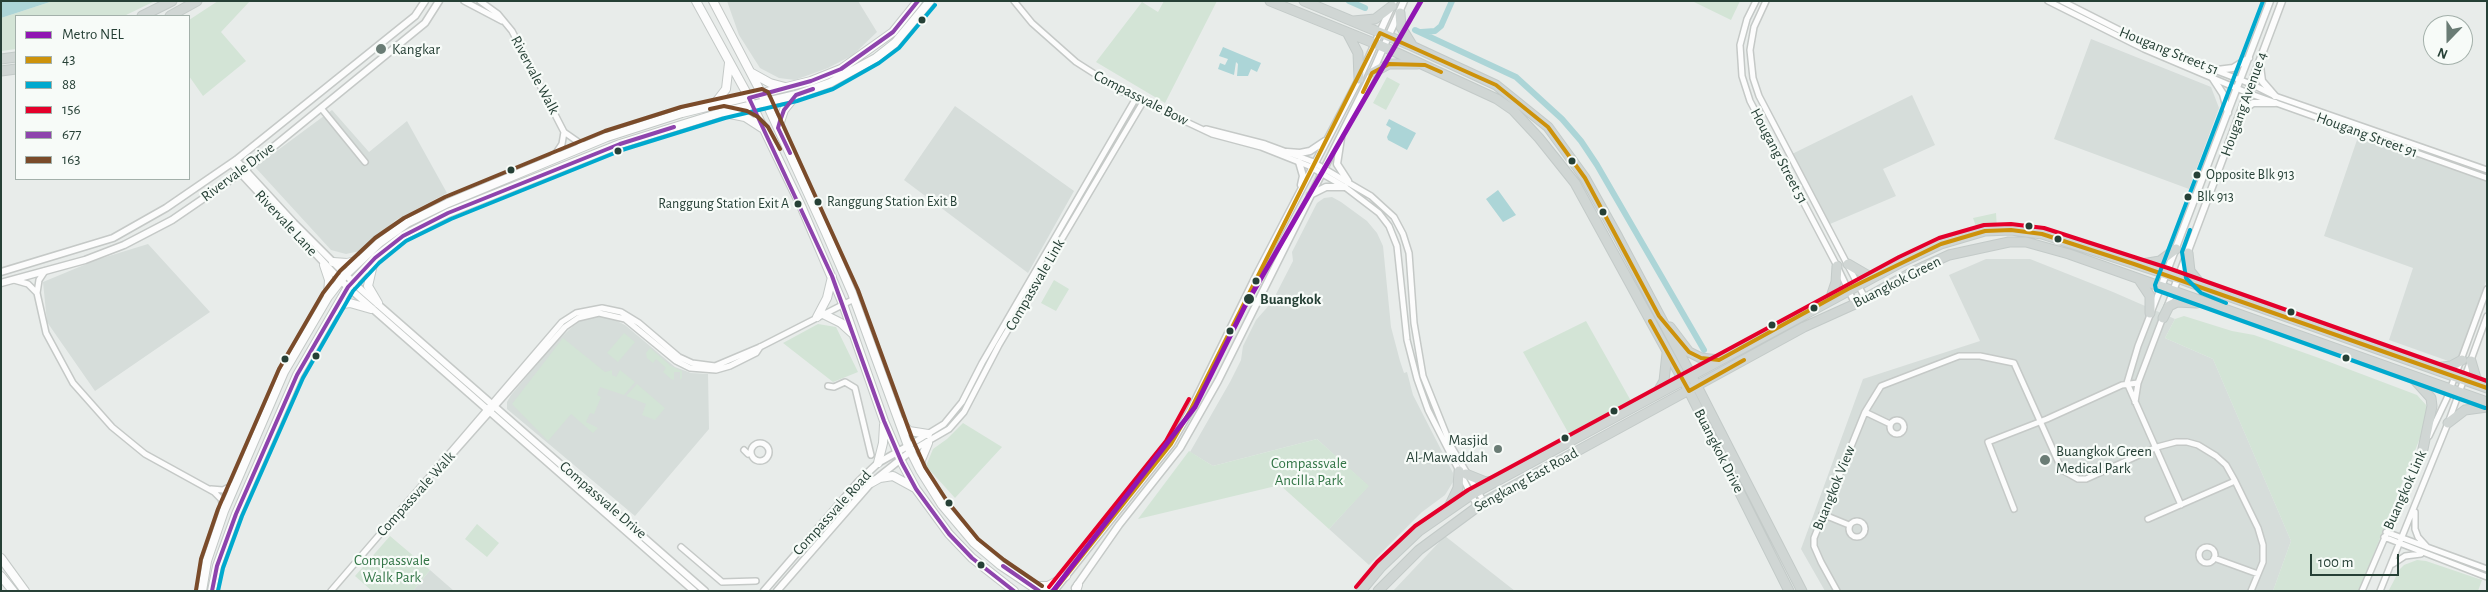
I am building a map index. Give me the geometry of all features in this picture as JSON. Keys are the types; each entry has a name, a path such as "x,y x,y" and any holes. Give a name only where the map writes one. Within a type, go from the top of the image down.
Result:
{"main road":[{"path":"144,15 172,1"},
{"path":"172,15 197,1"},
{"path":"696,1 729,60 764,130 832,276 844,304 884,421 898,455 916,489 958,544 994,577 1014,591"},
{"path":"713,1 764,98 854,299 909,449 920,470 942,505 969,537 996,561 1039,591"},
{"path":"212,591 217,566 236,514 297,374 350,284 375,258 402,236 448,213 620,144 723,112 841,69 869,51 894,31 918,1"},
{"path":"764,98 796,95 830,83 876,58 904,35 930,1"},
{"name":"Buangkok Drive","path":"1270,1 1425,65 1497,99 1513,110 1539,138 1575,183 1683,380 1789,591"},
{"name":"Buangkok Drive","path":"1304,1 1412,46 1496,85 1548,127 1585,178 1692,375 1802,591"},
{"path":"1350,21 1376,19 1393,4"},
{"path":"1400,13 1401,27 1412,46"},
{"path":"1348,33 1358,52 1358,79"},
{"path":"1,59 15,56"},
{"path":"713,106 726,89 730,74 729,60"},
{"path":"1372,73 1389,64 1425,65"},
{"path":"1,71 15,69"},
{"path":"750,72 770,83 789,87"},
{"path":"778,128 784,110 796,95"},
{"path":"202,591 207,561 224,510 284,372 328,297 343,278 378,243 407,223 448,203 584,146 682,113 713,106 750,102"},
{"path":"723,112 745,117 764,130"},
{"name":"Buangkok Green","path":"1683,380 1848,289 1941,244 1972,234 1997,230 2024,230 2042,234 2166,274 2484,387"},
{"name":"Buangkok Green","path":"1688,391 1804,327 1855,304 1916,270 1949,255 2009,242 2026,242 2046,247 2487,402"},
{"path":"2134,264 2148,265 2160,261 2176,250"},
{"path":"2188,253 2192,275 2204,288"},
{"path":"328,320 346,303 374,306 368,286 375,258"},
{"path":"333,262 346,263 362,259"},
{"path":"1848,264 1872,278"},
{"path":"324,265 329,280 328,297"},
{"path":"1830,300 1836,282 1838,266"},
{"path":"832,276 827,298 820,315 841,323 855,337"},
{"path":"2138,280 2146,287 2150,296 2150,313"},
{"path":"2163,318 2169,306 2177,302 2210,304"},
{"path":"1659,316 1689,352 1700,358 1719,360"},
{"path":"1655,396 1664,381 1667,352"},
{"path":"2430,368 2451,366 2466,360 2476,378 2484,387"},
{"path":"2410,376 2425,389 2431,398 2432,406 2423,449"},
{"path":"1705,402 1709,384 1714,377"},
{"name":"Sengkang East Road","path":"1361,591 1419,531 1448,510 1497,480 1683,380"},
{"name":"Sengkang East Road","path":"1378,591 1419,550 1480,504 1688,391"},
{"path":"1671,401 1687,403 1697,409"},
{"path":"2448,423 2465,410 2487,407"},
{"path":"897,417 909,430 916,434 928,434"},
{"path":"878,463 884,443 884,421"},
{"path":"920,470 920,460 928,444"},
{"path":"1448,510 1462,472 1486,482 1497,480"},
{"path":"871,482 893,476 916,489"},
{"path":"1,558 25,591"},
{"path":"1,576 13,591"},
{"path":"1029,584 1040,587 1048,586 1066,576"}],"street":[{"name":"Rivervale Drive","path":"1,272 113,238 159,213 234,162 415,16 425,1"},
{"name":"Rivervale Walk","path":"464,1 503,21"},
{"name":"Rivervale Walk","path":"480,1 498,14 515,37 564,132 584,146"},
{"name":"Compassvale Bow","path":"1014,1 1032,23 1076,62 1094,75 1143,102 1206,129 1220,131 1287,152 1314,165 1388,210 1403,234 1409,253 1414,323 1427,388 1462,472"},
{"path":"1054,591 1171,444 1190,411 1375,45 1400,13 1404,1"},
{"name":"Hougang Street 51","path":"1756,1 1747,19 1740,45 1742,76 1750,101 1838,266 1855,304"},
{"name":"Hougang Street 51","path":"1766,1 1752,37 1750,64 1753,78 1766,111 1865,298"},
{"name":"Hougang Street 51","path":"2048,1 2144,49 2248,92"},
{"name":"Hougang Street 51","path":"2062,1 2147,44 2251,84"},
{"name":"Hougang Avenue 4","path":"2161,287 2229,114 2270,1"},
{"name":"Hougang Avenue 4","path":"2173,292 2282,1"},
{"name":"Rivervale Drive","path":"1,284 85,260 147,234 243,172 425,23 439,2"},
{"path":"1075,589 1124,518 1180,448 1218,382 1384,48 1384,35 1393,4"},
{"path":"2217,70 2233,68 2249,58"},
{"path":"2242,111 2253,103 2275,100 2262,81 2260,62"},
{"path":"2212,77 2223,94 2229,114"},
{"name":"Hougang Street 91","path":"2251,84 2275,100 2487,178"},
{"name":"Hougang Street 91","path":"2248,92 2487,170"},
{"name":"Compassvale Link","path":"909,449 944,424 962,402 990,348 1136,98"},
{"name":"Compassvale Link","path":"909,449 928,444 949,430 964,412 999,345 1143,102"},
{"path":"321,108 365,162"},
{"path":"286,120 304,122"},
{"path":"1310,195 1326,187 1347,184 1337,164 1344,127"},
{"name":"Compassvale Bow","path":"1206,129 1212,134 1261,146 1299,162 1314,165"},
{"name":"Rivervale Walk","path":"551,160 562,144 564,132"},
{"path":"1287,152 1300,153 1310,150 1327,140"},
{"name":"Rivervale Lane","path":"234,162 324,265 343,278"},
{"path":"1299,162 1303,176 1301,191"},
{"name":"Rivervale Lane","path":"243,172 333,262 343,278"},
{"name":"Compassvale Bow","path":"1347,184 1379,213 1389,226 1399,255 1407,340 1428,410 1480,504"},
{"path":"45,271 39,280 37,293 46,333 73,383 112,427 145,454 208,488 220,497 224,510"},
{"path":"343,278 374,306"},
{"path":"13,280 28,284 37,293"},
{"path":"2161,287 2150,313 2127,383 2157,447 2181,505"},
{"path":"2455,391 2487,289"},
{"path":"2136,402 2138,383 2173,292"},
{"name":"Compassvale Walk","path":"331,591 436,469 442,466 490,413 496,406 500,396 565,327 586,315 605,313 624,319 676,361 690,368 716,370 730,366 756,353 760,347 854,299"},
{"name":"Compassvale Drive","path":"374,306 496,406 706,591"},
{"name":"Compassvale Drive","path":"374,306 490,413 694,591"},
{"path":"2455,391 2466,360 2487,316"},
{"name":"Compassvale Bow","path":"1407,340 1414,323"},
{"path":"1412,361 1413,351 1418,347"},
{"name":"Buangkok View","path":"1837,591 1814,546 1814,538 1822,514 1865,412 1879,389 1884,385 1959,356 1980,356 2014,363 2062,470 2082,480 2157,447 2176,442 2198,446 2216,456 2226,465 2235,481 2258,528 2263,545 2262,562 2251,591"},
{"path":"828,386 834,387 845,382 855,388 871,454"},
{"path":"2014,509 1988,444 1990,440 2041,421 2127,383 2138,383"},
{"name":"Buangkok Link","path":"2380,591 2416,507 2448,423 2455,391"},
{"name":"Buangkok Link","path":"2362,591 2423,449 2455,391"},
{"path":"1865,412 1890,424"},
{"name":"Compassvale Road","path":"764,591 853,487 878,463 909,449"},
{"name":"Compassvale Road","path":"777,591 871,482 898,455"},
{"path":"2148,519 2235,481"},
{"path":"208,488 223,490 235,484"},
{"name":"Compassvale Bow","path":"1474,493 1480,504"},
{"path":"2416,507 2415,529 2418,537 2427,548"},
{"path":"1822,514 1850,525"},
{"path":"2385,535 2487,569"},
{"path":"2401,541 2426,555 2487,577"},
{"path":"681,547 722,582 756,581"},
{"path":"2390,566 2405,556 2426,555"},
{"path":"2214,558 2258,574"}],"shaded area":[{"path":"727,1 858,1 877,32 853,55 828,68 795,80 779,78 760,68 739,35"},
{"path":"2091,39 2211,87 2219,108 2189,189 2054,139"},
{"path":"1912,95 1935,145 1883,169 1896,196 1830,224 1792,154"},
{"path":"955,106 1074,191 1028,273 904,180"},
{"path":"332,110 369,152 407,121 447,193 396,220 360,251 346,254 331,250 255,167"},
{"path":"2358,137 2487,181 2487,278 2460,360 2454,363 2389,340 2413,268 2324,236"},
{"path":"1332,197 1367,221 1377,233 1383,246 1391,327 1400,361 1404,373 1407,372 1413,395 1453,473 1453,482 1445,495 1422,512 1369,565 1329,529 1368,486 1317,439 1213,466 1190,452 1241,360 1243,346 1256,320 1272,302 1293,261 1292,252 1317,203 1324,198"},
{"path":"148,244 210,312 95,391 47,322 43,282 96,260"},
{"name":"Buangkok Green Medical Park","path":"1986,259 2030,259 2175,319 2165,338 2213,359 2291,541 2273,591 1825,591 1801,549 1863,379 1980,341 1949,275"},
{"path":"596,316 611,318 625,325 675,367 691,373 708,374 709,429 635,516 507,409 507,402 511,395 555,343 583,319"},
{"path":"1445,536 1515,591 1393,591"},
{"path":"430,570 454,591 413,591"}],"green space":[{"path":"53,1 155,1 126,15 15,15 15,49 1,51 1,18"},
{"path":"218,1 250,1 221,32 246,61 203,96 190,77 190,19"},
{"path":"1164,1 1217,1 1165,103 1096,62 1142,2 1158,12"},
{"path":"1692,1 1740,1 1731,20"},
{"path":"1387,77 1400,84 1386,110 1373,103"},
{"path":"1996,213 1997,229 1978,232 1973,218"},
{"path":"1054,280 1069,289 1056,311 1041,303"},
{"path":"2184,316 2232,331 2254,335 2319,358 2417,395 2427,406 2424,428 2359,591 2273,591 2291,541 2213,359 2165,338 2175,319"},
{"path":"1586,321 1631,401 1569,434 1523,352"},
{"path":"818,324 836,327 858,372 833,382 783,343"},
{"path":"624,333 635,342 618,362 607,353"},
{"path":"563,338 605,372 612,370 612,375 616,377 620,370 635,382 624,395 600,387 597,395 601,397 594,414 590,413 586,422 598,428 593,433 571,414 548,441 512,404"},
{"path":"650,348 671,366 682,371 682,378 680,380 680,372 674,372 674,380 671,379 663,372 666,368 656,359 653,363 647,358 646,353"},
{"path":"637,384 665,408 655,420 642,415 646,404 626,396"},
{"path":"963,423 1002,447 955,498 926,466 933,449 947,439"},
{"name":"Compassvale Ancilla Park","path":"1317,439 1369,486 1329,529 1280,485 1138,519 1189,451 1213,466"},
{"path":"477,524 499,543 487,557 465,539"},
{"name":"Compassvale Walk Park","path":"390,536 430,570 413,591 372,591 355,576"},
{"path":"2417,560 2426,561 2482,580 2478,591 2389,590 2400,569 2404,565"}],"water":[{"path":"1,1 53,1 1,18"},
{"path":"1223,47 1261,63 1257,72 1251,69 1248,76 1237,76 1238,64 1236,62 1234,75 1218,69 1220,63 1225,65 1228,59 1219,56"},
{"path":"1389,119 1416,133 1407,150 1388,140 1387,137 1391,128 1386,125"},
{"path":"1498,190 1516,215 1503,222 1486,199"}],"waterway":[{"path":"1349,1 1365,8"},
{"path":"1421,32 1435,31 1441,26 1452,1"},
{"path":"1415,30 1516,77 1562,119 1581,141 1597,165 1704,350"}],"metro line":[{"name":"NEL","path":"1053,591 1195,407 1245,306 1421,1"}],"transit line":[{"name":"677","path":"918,1 893,32 841,69 811,81 749,98 832,276 884,421 902,463 916,489 949,534 972,558 1014,591"},
{"name":"88","path":"2263,1 2155,285 2156,290 2485,408"},
{"name":"88","path":"218,591 223,568 242,516 303,378 353,291 379,263 406,241 451,219 622,150 725,118 797,101 833,89 879,63 899,48 935,5"},
{"name":"43","path":"1054,591 1171,444 1190,411 1380,33 1496,85 1548,127 1585,178 1659,316 1689,352 1701,358 1719,360 1848,289 1941,244 1985,231 2011,230 2042,234 2134,264 2487,388"},
{"name":"43","path":"1363,92 1372,73 1389,64 1425,65 1441,72"},
{"name":"163","path":"196,590 201,559 218,509 279,369 323,293 340,271 375,238 404,218 445,197 605,131 681,107 762,89 768,92 858,290 912,438 925,467 947,501 978,539 1004,560 1042,586"},
{"name":"677","path":"790,153 778,128 780,121 784,110 796,95 813,89"},
{"name":"163","path":"710,109 724,106 747,111 758,117 768,127 780,149"},
{"name":"677","path":"212,591 217,566 236,514 297,375 348,287 375,258 403,236 448,213 620,144 674,127"},
{"name":"156","path":"1356,587 1377,562 1415,526 1468,490 1899,257 1939,238 1984,225 2011,224 2044,228 2168,268 2487,381"},
{"name":"88","path":"2190,230 2182,252 2186,278 2201,293 2226,303"},
{"name":"43","path":"1650,321 1689,391 1744,360"},
{"name":"156","path":"1049,587 1166,441 1189,399"},
{"name":"677","path":"1003,566 1039,591"}],"place":[{"name":"Kangkar","path":"381,49"},
{"name":"Opposite Blk 913","path":"2197,175"},
{"name":"Blk 913","path":"2188,197"},
{"name":"Ranggung Station Exit B","path":"818,202"},
{"name":"Ranggung Station Exit A","path":"798,204"},
{"name":"Buangkok","path":"1249,299"},
{"name":"Masjid Al-Mawaddah","path":"1498,449"},
{"name":"Buangkok Green Medical Park","path":"2045,460"}]}
